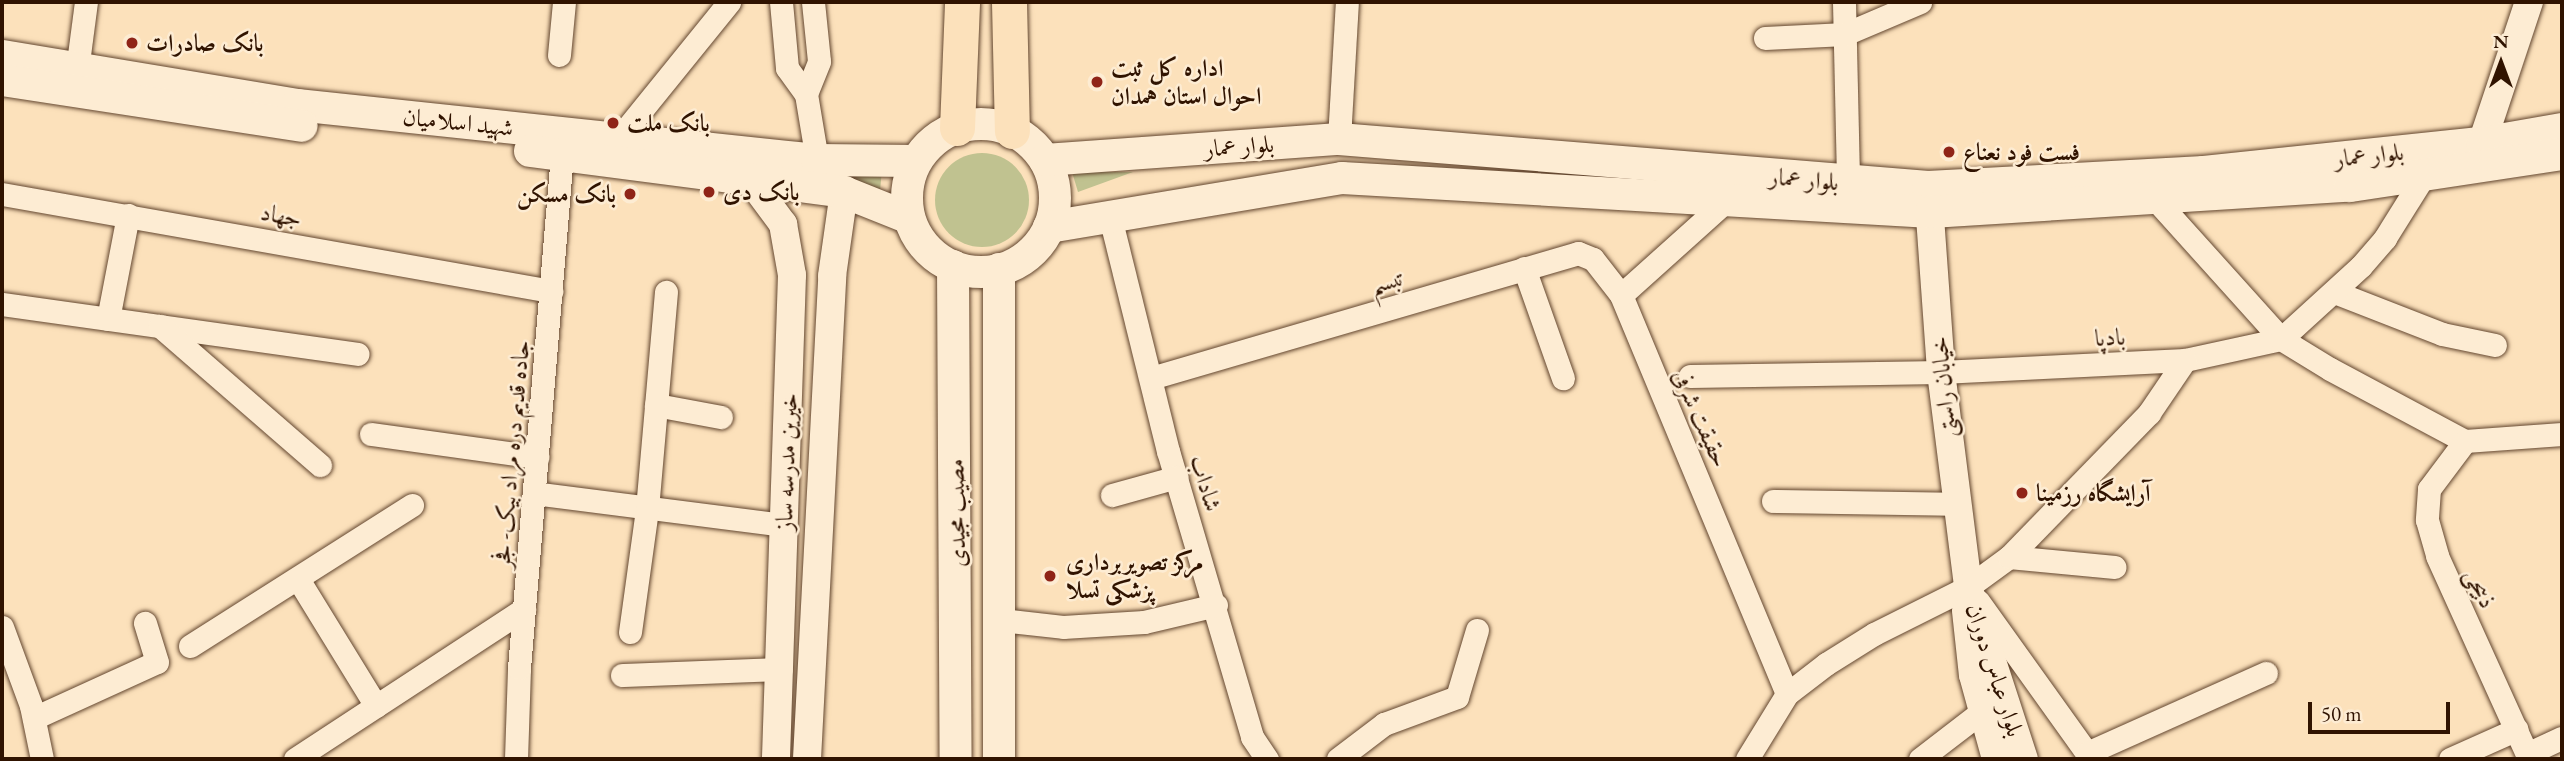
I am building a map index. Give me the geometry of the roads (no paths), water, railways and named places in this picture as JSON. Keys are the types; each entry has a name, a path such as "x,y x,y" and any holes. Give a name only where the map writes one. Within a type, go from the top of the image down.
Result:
{"main road":[{"path":"957,128 962,2"},
{"path":"1009,2 1012,131"},
{"name":"شهید اسلامیان","path":"2,55 297,105 817,160 916,161"},
{"name":"شهید اسلامیان","path":"2,80 232,118 748,177 844,192 909,218"},
{"path":"975,124 1012,131 1045,160 1054,193 1049,227 1037,246 999,270 975,272 953,266 919,239 909,218 909,179 916,161 927,147 957,128 975,124"},
{"name":"بلوار عمار","path":"1049,227 1342,178 1727,200 2156,200 2350,186 2425,174 2562,129"},
{"name":"بلوار عمار","path":"1045,160 1339,139 1848,183 1929,199 2204,172 2484,154 2562,154"},
{"name":"مصیب مجیدی","path":"953,266 956,759"},
{"name":"مصیب مجیدی","path":"999,270 999,759"}],"street":[{"path":"77,69 86,2"},
{"path":"559,55 564,2"},
{"path":"619,138 730,2"},
{"path":"781,2 787,68 806,94 817,160"},
{"path":"806,94 819,61 813,2"},
{"path":"1339,139 1347,2"},
{"path":"1844,2 1848,183"},
{"path":"1765,38 1845,34 1920,2"},
{"path":"2484,154 2529,2"},
{"name":"جاده قدیم دره مراد بیک- فجر","path":"516,759 524,609 562,154"},
{"path":"2281,339 2337,293 2385,238 2425,174"},
{"name":"خیرین مدرسه ساز","path":"748,177 783,224 792,275 776,759"},
{"name":"خیرین مدرسه ساز","path":"807,759 832,276 844,192"},
{"name":"جهاد","path":"2,194 551,291"},
{"name":"خیابان راستی","path":"1929,199 1941,372 1955,504 1968,587"},
{"path":"1621,295 1727,200"},
{"path":"2156,200 2281,339 2465,441 2562,434"},
{"path":"108,318 128,215"},
{"name":"شاداب","path":"1111,217 1177,477 1252,737 1267,759"},
{"name":"تبسم","path":"1151,378 1578,253 1593,259 1621,295"},
{"path":"1524,268 1563,378"},
{"path":"792,275 832,276"},
{"path":"630,632 647,509 666,292"},
{"path":"2337,293 2442,334 2495,345"},
{"name":"حقیقت شرفی","path":"1621,295 1787,694"},
{"path":"2,304 357,354"},
{"path":"160,326 320,465"},
{"name":"بادپا","path":"1690,376 1941,372 2185,360 2281,339"},
{"path":"1747,759 1787,694 1874,634 1968,587 2009,557 2149,413 2185,360"},
{"path":"656,405 721,417"},
{"path":"371,434 537,457"},
{"name":"ذبیحی","path":"2465,441 2429,489 2427,520 2438,556 2528,757"},
{"path":"1112,495 1177,477"},
{"path":"534,494 785,525"},
{"path":"1773,501 1955,504"},
{"path":"190,646 412,505"},
{"path":"2009,557 2115,568"},
{"path":"298,579 376,706"},
{"path":"1968,587 2089,756 2266,673"},
{"name":"بلوار عباس دوران","path":"1968,587 1967,646 1981,712 1996,759"},
{"name":"بلوار عباس دوران","path":"1968,587 2024,759"},
{"path":"1000,620 1063,627 1144,622 1216,606"},
{"path":"295,759 524,609"},
{"path":"34,718 157,662 145,623"},
{"path":"2,627 34,718 42,759"},
{"path":"1338,759 1384,724 1457,697 1477,631"},
{"path":"622,675 781,669"},
{"path":"1920,759 1981,712"},
{"path":"2450,759 2517,729"},
{"path":"2528,757 2562,738"}],"place":[{"name":"بانک صادرات","path":"132,43"},
{"name":"اداره کل ثبت احوال استان همدان","path":"1097,82"},
{"name":"بانک ملت","path":"613,123"},
{"name":"فست فود نعناع","path":"1949,152"},
{"name":"بانک دی","path":"709,192"},
{"name":"بانک مسکن","path":"630,194"},
{"name":"آرایشگاه رزمینا","path":"2022,493"},
{"name":"مرکز تصویربرداری پزشکی تسلا","path":"1050,576"}]}
